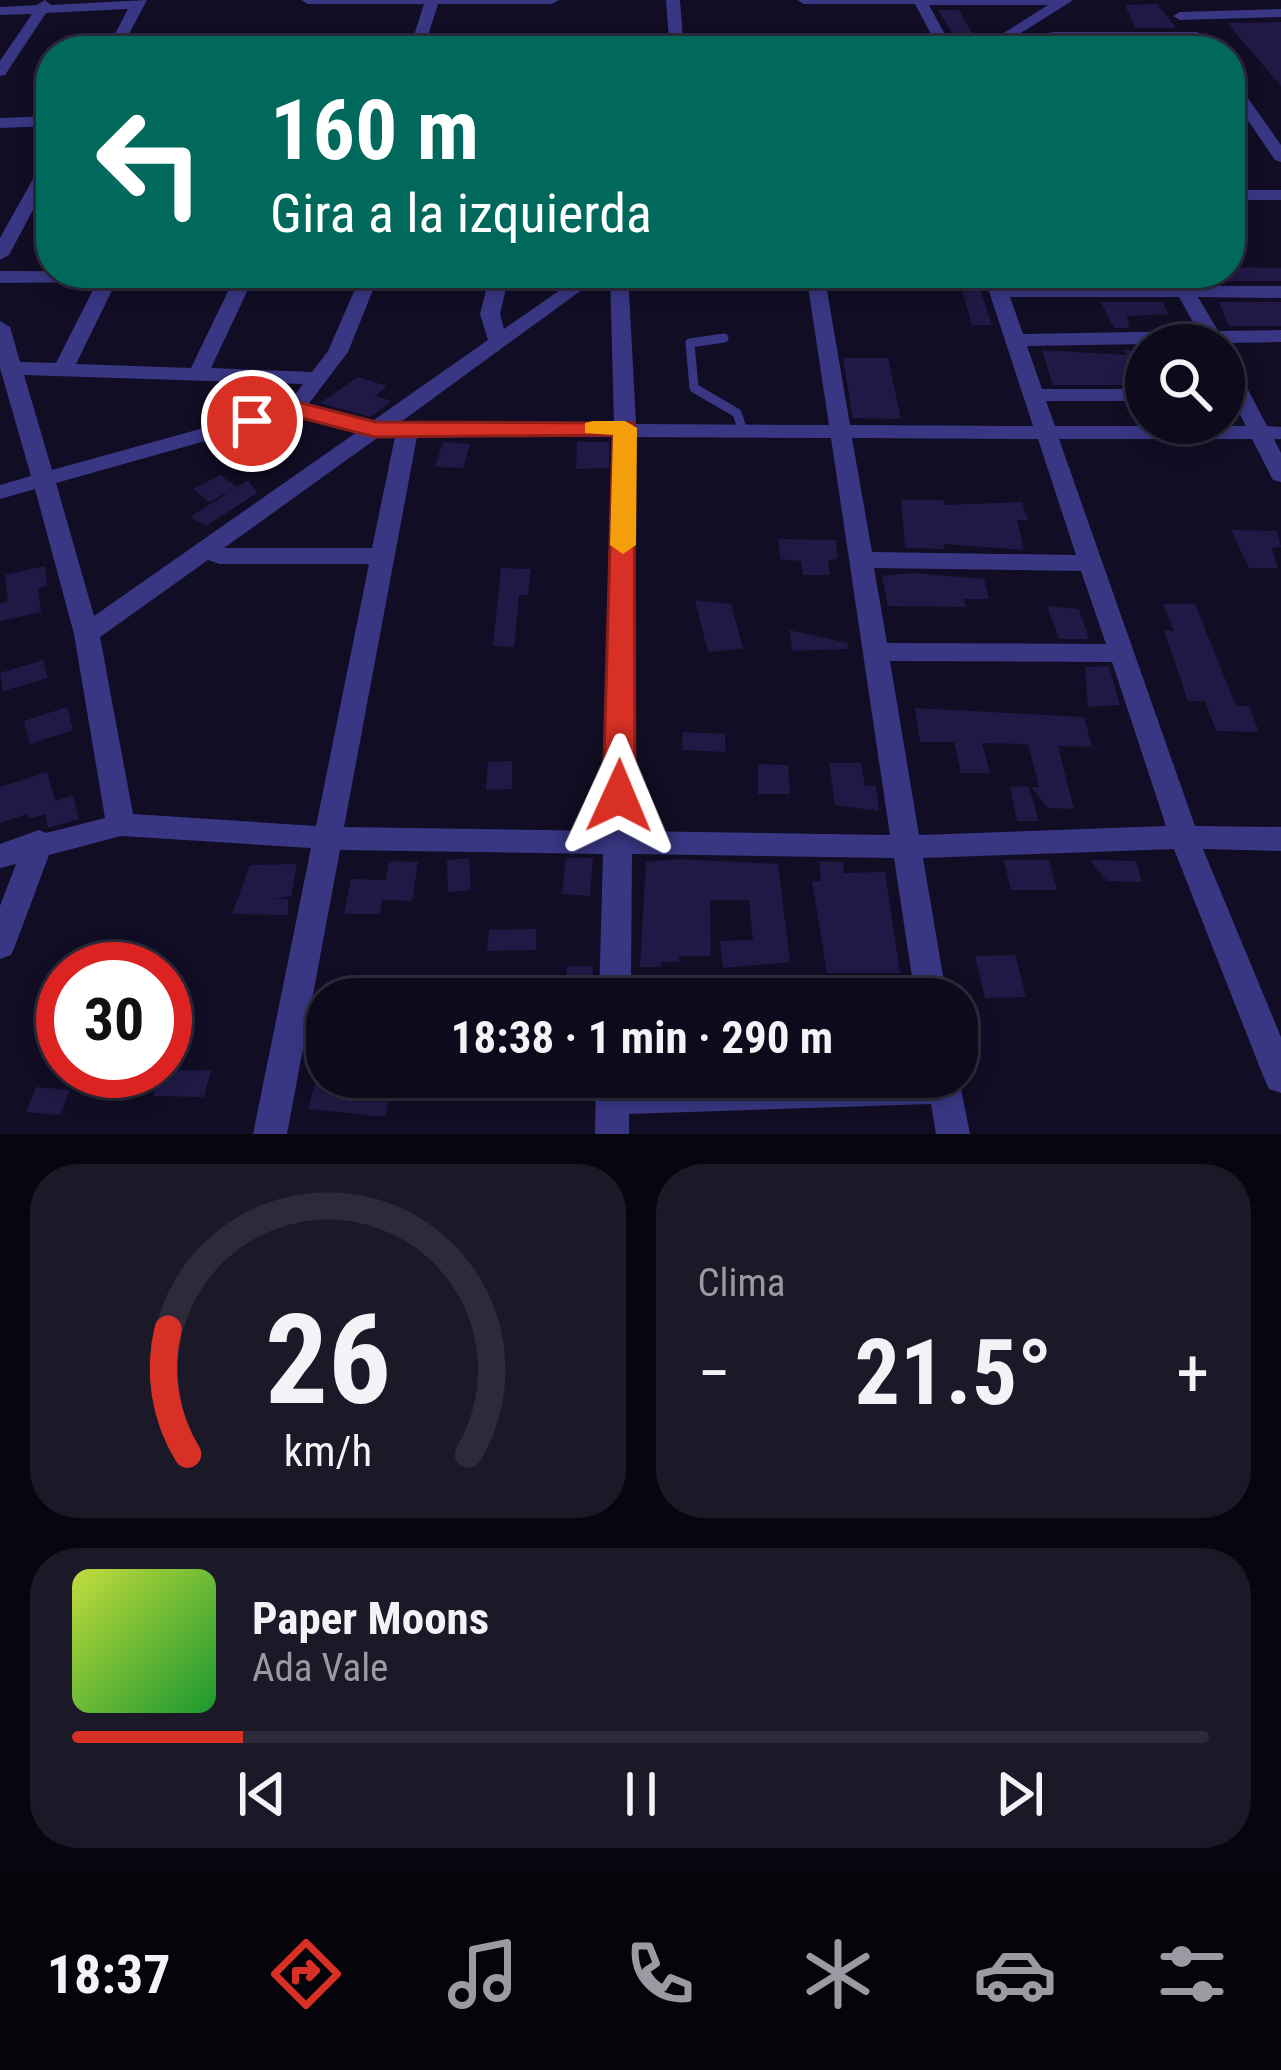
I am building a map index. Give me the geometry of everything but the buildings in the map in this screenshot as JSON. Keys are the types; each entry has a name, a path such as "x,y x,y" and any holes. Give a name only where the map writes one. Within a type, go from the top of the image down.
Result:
{"street":[{"path":"308,0 552,0"},
{"path":"421,36 432,0"},
{"path":"673,0 676,36"},
{"path":"804,0 1065,0"},
{"path":"1007,36 1065,0"},
{"path":"1167,0 1197,36"},
{"path":"920,1 939,36"},
{"path":"0,11 139,3 121,36"},
{"path":"0,72 45,5"},
{"path":"1180,16 1281,13"},
{"path":"1042,15 1053,36"},
{"path":"1245,105 1281,157"},
{"path":"0,123 36,122"},
{"path":"0,255 36,189"},
{"path":"1245,195 1281,195"},
{"path":"0,277 36,277"},
{"path":"63,369 103,288"},
{"path":"200,371 239,288"},
{"path":"294,409 338,352 365,288"},
{"path":"497,288 490,314 498,342"},
{"path":"87,634 573,288"},
{"path":"615,978 625,428 620,288"},
{"path":"817,288 927,978"},
{"path":"997,288 1184,837 1281,1078"},
{"path":"1183,288 1204,324"},
{"path":"1236,288 1281,292"},
{"path":"0,327 87,634 121,825"},
{"path":"1245,339 1281,336"},
{"path":"1014,340 1125,341"},
{"path":"10,368 318,378"},
{"path":"1030,395 1125,395"},
{"path":"0,493 294,409 375,430 1270,433"},
{"path":"1245,409 1270,433 1281,475"},
{"path":"270,1134 406,430"},
{"path":"206,550 220,556 382,556"},
{"path":"860,560 1089,562"},
{"path":"875,652 1121,652"},
{"path":"0,856 39,842 121,825 329,838 906,847 1184,837 1281,839"},
{"path":"0,946 39,842"},
{"path":"612,1134 613,1098"},
{"path":"947,1098 953,1134"}],"lane":[{"path":"724,338 689,343 694,388 737,412 742,428"}],"slow traffic":[{"path":"593,428 625,428 623,545"}],"route":[{"path":"252,421 294,409 375,430 625,428 619,796"}]}
